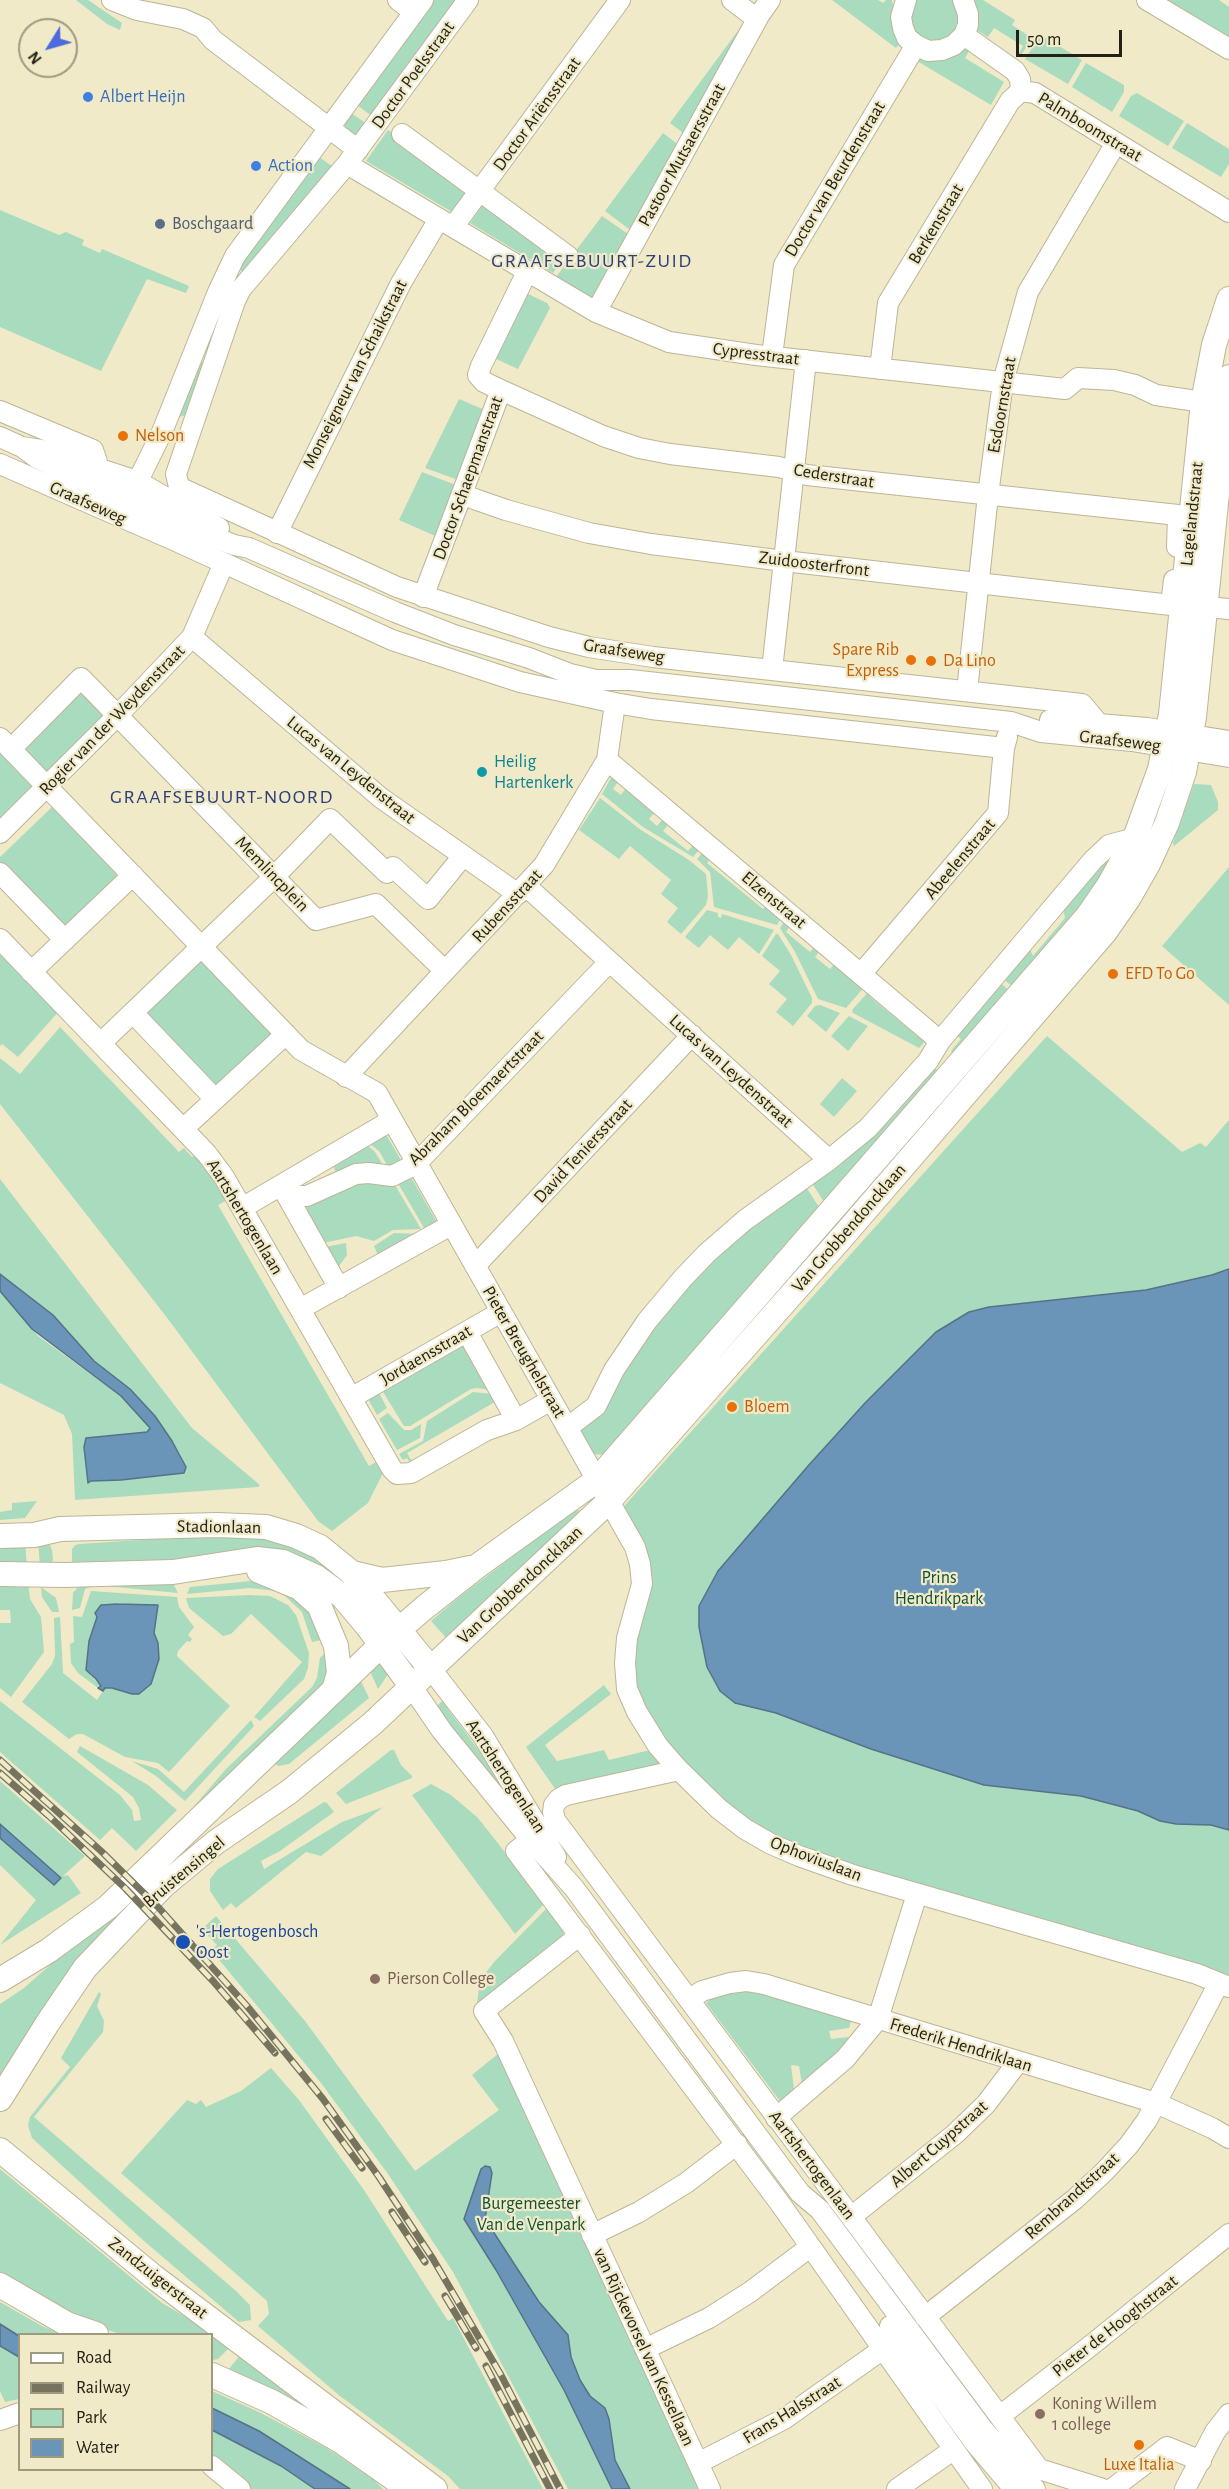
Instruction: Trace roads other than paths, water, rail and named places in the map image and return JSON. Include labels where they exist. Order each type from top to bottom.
[{"type":"main road","name":"Lagelandstraat","points":[[1178,741],[1203,402],[1216,334],[1229,299]]},
{"type":"main road","name":"Lagelandstraat","points":[[1178,741],[1217,608],[1229,377]]},
{"type":"main road","name":"Van Grobbendoncklaan","points":[[399,1629],[476,1567],[603,1490],[1087,917],[1109,885],[1135,838],[1178,741]]},
{"type":"main road","name":"Van Grobbendoncklaan","points":[[431,1669],[840,1239],[1105,932],[1128,899],[1167,823],[1178,741]]},
{"type":"main road","name":"Stadionlaan","points":[[0,1536],[34,1535],[60,1529],[258,1526],[288,1533],[331,1555],[352,1573],[399,1629]]},
{"type":"main road","name":"Stadionlaan","points":[[0,1574],[173,1572],[257,1559],[275,1560],[316,1577],[342,1596],[381,1645]]},
{"type":"main road","points":[[230,1563],[280,1578],[300,1588],[319,1605],[336,1646],[339,1673],[334,1690]]},
{"type":"main road","points":[[352,1573],[382,1580],[446,1573],[476,1567]]},
{"type":"main road","points":[[399,1629],[431,1669]]},
{"type":"main road","name":"Bruistensingel","points":[[0,1980],[48,1951],[108,1907],[399,1629]]},
{"type":"main road","points":[[381,1645],[412,1687]]},
{"type":"main road","name":"Bruistensingel","points":[[0,2099],[85,1968],[132,1916],[163,1886],[207,1850],[289,1792],[431,1669]]},
{"type":"main road","name":"Zandzuigerstraat","points":[[0,2150],[154,2277],[435,2489]]},
{"type":"main road","points":[[0,2285],[67,2324],[93,2333]]},
{"type":"main road","points":[[213,2375],[272,2402],[339,2440],[409,2489]]},
{"type":"street","points":[[97,0],[136,24],[156,14]]},
{"type":"street","points":[[398,0],[419,6]]},
{"type":"street","name":"Doctor Poelsstraat","points":[[175,479],[189,432],[241,289],[353,157],[468,0]]},
{"type":"street","name":"Doctor Ariënsstraat","points":[[446,223],[481,191],[620,0]]},
{"type":"street","points":[[732,0],[757,19]]},
{"type":"street","name":"Pastoor Mutsaersstraat","points":[[596,312],[757,19],[770,0]]},
{"type":"street","points":[[906,0],[901,17],[903,28],[908,38],[928,51],[942,51],[954,45],[963,35],[968,25],[968,14],[963,0]]},
{"type":"street","points":[[1147,0],[1229,49]]},
{"type":"street","points":[[118,2],[156,14]]},
{"type":"street","name":"Doctor Poelsstraat","points":[[135,504],[144,485],[157,470],[164,427],[218,292],[235,256],[419,6]]},
{"type":"street","name":"Cypresstraat","points":[[156,14],[213,40],[329,128],[353,157],[446,223],[596,312],[669,342],[880,369],[1065,389],[1078,378],[1114,380],[1156,395],[1203,402]]},
{"type":"street","name":"Palmboomstraat","points":[[963,35],[1015,71],[1020,79],[1021,91],[1035,93],[1229,212]]},
{"type":"street","name":"Doctor van Beurdenstraat","points":[[772,356],[784,265],[916,45]]},
{"type":"street","name":"Berkenstraat","points":[[880,369],[888,303],[1010,100],[1021,91]]},
{"type":"street","points":[[402,134],[568,256]]},
{"type":"street","name":"Esdoornstraat","points":[[967,692],[988,495],[1003,382],[1028,292],[1116,143]]},
{"type":"street","name":"Monseigneur van Schaikstraat","points":[[277,532],[401,283],[446,223]]},
{"type":"street","name":"Doctor Schaepmanstraat","points":[[423,597],[501,390],[484,382],[478,375],[527,272]]},
{"type":"street","points":[[772,670],[806,360]]},
{"type":"street","name":"Cederstraat","points":[[501,390],[603,436],[639,448],[677,455],[779,467],[807,475],[1178,515]]},
{"type":"street","name":"Graafseweg","points":[[0,411],[93,450],[97,462],[90,474]]},
{"type":"street","points":[[164,427],[189,432]]},
{"type":"street","name":"Graafseweg","points":[[0,437],[22,447],[37,458],[90,474],[144,485],[237,538],[249,548]]},
{"type":"street","name":"Graafseweg","points":[[0,464],[176,541],[392,640],[520,682],[615,703],[1004,748]]},
{"type":"street","name":"Graafseweg","points":[[90,474],[135,504],[170,519],[234,545],[249,548],[395,612],[454,635],[529,658],[585,666],[614,673],[630,680],[1011,722],[1039,720],[1098,723],[1178,741],[1229,757]]},
{"type":"street","name":"Graafseweg","points":[[175,479],[184,491],[423,597],[549,637],[589,647],[653,657],[1082,704],[1098,723]]},
{"type":"street","name":"Zuidoosterfront","points":[[463,495],[506,510],[589,533],[651,544],[1171,605]]},
{"type":"street","name":"Lagelandstraat","points":[[1171,605],[1179,529],[1178,515]]},
{"type":"street","points":[[170,519],[176,541]]},
{"type":"street","name":"Rogier van der Weydenstraat","points":[[0,833],[192,637],[224,563]]},
{"type":"street","points":[[447,659],[454,635]]},
{"type":"street","name":"Lucas van Leydenstraat","points":[[192,637],[381,798],[463,856],[522,890],[609,962],[829,1160]]},
{"type":"street","name":"Memlincplein","points":[[6,743],[81,678],[316,920],[376,904],[445,971]]},
{"type":"street","name":"Rubensstraat","points":[[346,1077],[544,865],[607,760],[615,703]]},
{"type":"street","name":"Graafseweg","points":[[1011,722],[1041,732],[1178,741],[1229,741]]},
{"type":"street","name":"Abeelenstraat","points":[[861,974],[998,813],[1004,748],[1011,722]]},
{"type":"street","name":"Pieter Breughelstraat","points":[[6,743],[301,1050],[377,1093],[622,1526]]},
{"type":"street","name":"Elzenstraat","points":[[607,760],[940,1041]]},
{"type":"street","points":[[101,1043],[274,877],[330,819],[387,873],[393,867],[428,899],[463,856]]},
{"type":"street","points":[[567,1428],[596,1406],[614,1370],[647,1321],[707,1252],[768,1202],[829,1160],[868,1128],[928,1061],[940,1041],[1093,860],[1109,846],[1135,838]]},
{"type":"street","points":[[0,873],[65,940]]},
{"type":"street","points":[[32,972],[133,875]]},
{"type":"street","name":"Aartshertogenlaan","points":[[0,939],[207,1154],[224,1177],[392,1469],[397,1474],[411,1473],[487,1430],[516,1420]]},
{"type":"street","name":"Abraham Bloemaertstraat","points":[[284,1190],[307,1196],[356,1174],[392,1176],[416,1164],[609,962]]},
{"type":"street","points":[[133,1013],[215,1099]]},
{"type":"street","points":[[183,1129],[286,1034]]},
{"type":"street","name":"David Teniersstraat","points":[[475,1266],[692,1035]]},
{"type":"street","points":[[242,1208],[284,1190],[392,1120]]},
{"type":"street","points":[[284,1190],[339,1288]]},
{"type":"street","points":[[300,1310],[451,1225]]},
{"type":"street","name":"Jordaensstraat","points":[[351,1398],[501,1312]]},
{"type":"street","points":[[467,1332],[516,1420],[551,1401]]},
{"type":"street","name":"Ophoviuslaan","points":[[622,1526],[635,1547],[642,1584],[627,1638],[625,1663],[627,1689],[637,1712],[658,1746],[719,1809],[771,1844],[819,1864],[1176,1968],[1224,1985]]},
{"type":"street","name":"Aartshertogenlaan","points":[[431,1669],[483,1736],[574,1888]]},
{"type":"street","name":"Aartshertogenlaan","points":[[412,1687],[442,1731],[531,1840],[574,1888],[800,2193],[820,2210],[982,2428],[1035,2489]]},
{"type":"street","name":"Aartshertogenlaan","points":[[679,1770],[566,1795],[554,1805],[555,1820],[1039,2469],[1103,2489]]},
{"type":"street","name":"Aartshertogenlaan","points":[[531,1840],[516,1851],[737,2144],[982,2489]]},
{"type":"street","points":[[776,2118],[845,2059],[878,2019],[917,1894]]},
{"type":"street","name":"van Rijckevorsel van Kessellaan","points":[[580,1935],[484,2011],[503,2041],[710,2489]]},
{"type":"street","name":"Frederik Hendriklaan","points":[[689,2000],[702,1991],[746,1981],[764,1984],[1156,2103],[1229,2138]]},
{"type":"street","name":"Rembrandtstraat","points":[[925,2317],[1089,2186],[1129,2145],[1224,1985]]},
{"type":"street","name":"Albert Cuypstraat","points":[[851,2217],[955,2134],[986,2104],[1018,2062]]},
{"type":"street","points":[[592,2235],[658,2201],[737,2144]]},
{"type":"street","name":"Aartshertogenlaan","points":[[800,2193],[810,2217],[974,2442],[1014,2489]]},
{"type":"street","name":"Pieter de Hooghstraat","points":[[1000,2416],[1125,2319],[1229,2234]]},
{"type":"street","points":[[645,2349],[709,2318],[750,2292],[810,2247]]},
{"type":"street","name":"Frans Halsstraat","points":[[698,2463],[784,2419],[883,2349]]},
{"type":"street","points":[[899,2372],[926,2375]]},
{"type":"street","points":[[0,2420],[18,2414]]},
{"type":"street","points":[[1185,2489],[1215,2432],[1229,2414]]},
{"type":"street","points":[[1112,2489],[1167,2447],[1201,2461]]},
{"type":"street","points":[[897,2489],[953,2450]]},
{"type":"street","points":[[1193,2489],[1201,2461]]},
{"type":"street","points":[[213,2467],[240,2489]]},
{"type":"water","points":[[1229,1269],[1229,1830],[1211,1825],[1160,1821],[1138,1811],[1081,1796],[984,1785],[871,1749],[776,1713],[735,1703],[720,1691],[707,1667],[699,1627],[699,1606],[718,1571],[865,1403],[936,1332],[969,1312],[989,1307],[1146,1290]]},
{"type":"water","points":[[0,1274],[53,1315],[94,1361],[130,1389],[155,1416],[186,1467],[184,1473],[88,1483],[84,1447],[86,1438],[147,1432],[150,1428],[121,1396],[32,1329],[0,1291]]},
{"type":"water","points":[[101,1605],[158,1605],[154,1633],[158,1643],[159,1659],[151,1684],[139,1694],[112,1688],[105,1688],[103,1691],[98,1688],[101,1686],[96,1679],[86,1670],[89,1641],[97,1617],[95,1613]]},
{"type":"water","points":[[0,1824],[61,1878],[54,1885],[0,1838]]},
{"type":"water","points":[[485,2166],[490,2167],[492,2173],[485,2219],[539,2302],[568,2335],[571,2357],[580,2380],[590,2396],[605,2408],[609,2419],[615,2460],[630,2489],[612,2489],[564,2390],[496,2270],[464,2219],[481,2169]]},
{"type":"water","points":[[0,2324],[18,2335],[18,2356],[0,2346]]},
{"type":"water","points":[[213,2408],[259,2431],[350,2489],[315,2489],[281,2466],[213,2431]]},
{"type":"railway","points":[[0,1760],[101,1851],[159,1908],[247,2006],[323,2099],[379,2177],[433,2259],[501,2375],[560,2489]]},
{"type":"railway","points":[[0,1773],[126,1889],[213,1981],[275,2053]]},
{"type":"railway","points":[[326,2119],[362,2168]]},
{"type":"railway","points":[[392,2212],[425,2262]]},
{"type":"railway","points":[[445,2296],[476,2348]]},
{"type":"railway","points":[[486,2366],[550,2489]]},
{"type":"place","name":"Albert Heijn","points":[[88,97]]},
{"type":"place","name":"Action","points":[[256,166]]},
{"type":"place","name":"Boschgaard","points":[[160,224]]},
{"type":"place","name":"Nelson","points":[[123,436]]},
{"type":"place","name":"Spare Rib Express","points":[[911,660]]},
{"type":"place","name":"Da Lino","points":[[931,661]]},
{"type":"place","name":"Heilig Hartenkerk","points":[[482,772]]},
{"type":"place","name":"EFD To Go","points":[[1113,974]]},
{"type":"place","name":"Bloem","points":[[732,1407]]},
{"type":"place","name":"'s-Hertogenbosch Oost","points":[[183,1942]]},
{"type":"place","name":"Pierson College","points":[[375,1979]]},
{"type":"place","name":"Koning Willem 1 college","points":[[1040,2414]]},
{"type":"place","name":"Luxe Italia","points":[[1139,2445]]},
{"type":"district","name":"GRAAFSEBUURT-ZUID","points":[[592,261]]},
{"type":"district","name":"GRAAFSEBUURT-NOORD","points":[[222,797]]},
{"type":"park label","name":"Prins Hendrikpark","points":[[939,1588]]},
{"type":"park label","name":"Burgemeester Van de Venpark","points":[[531,2214]]}]
